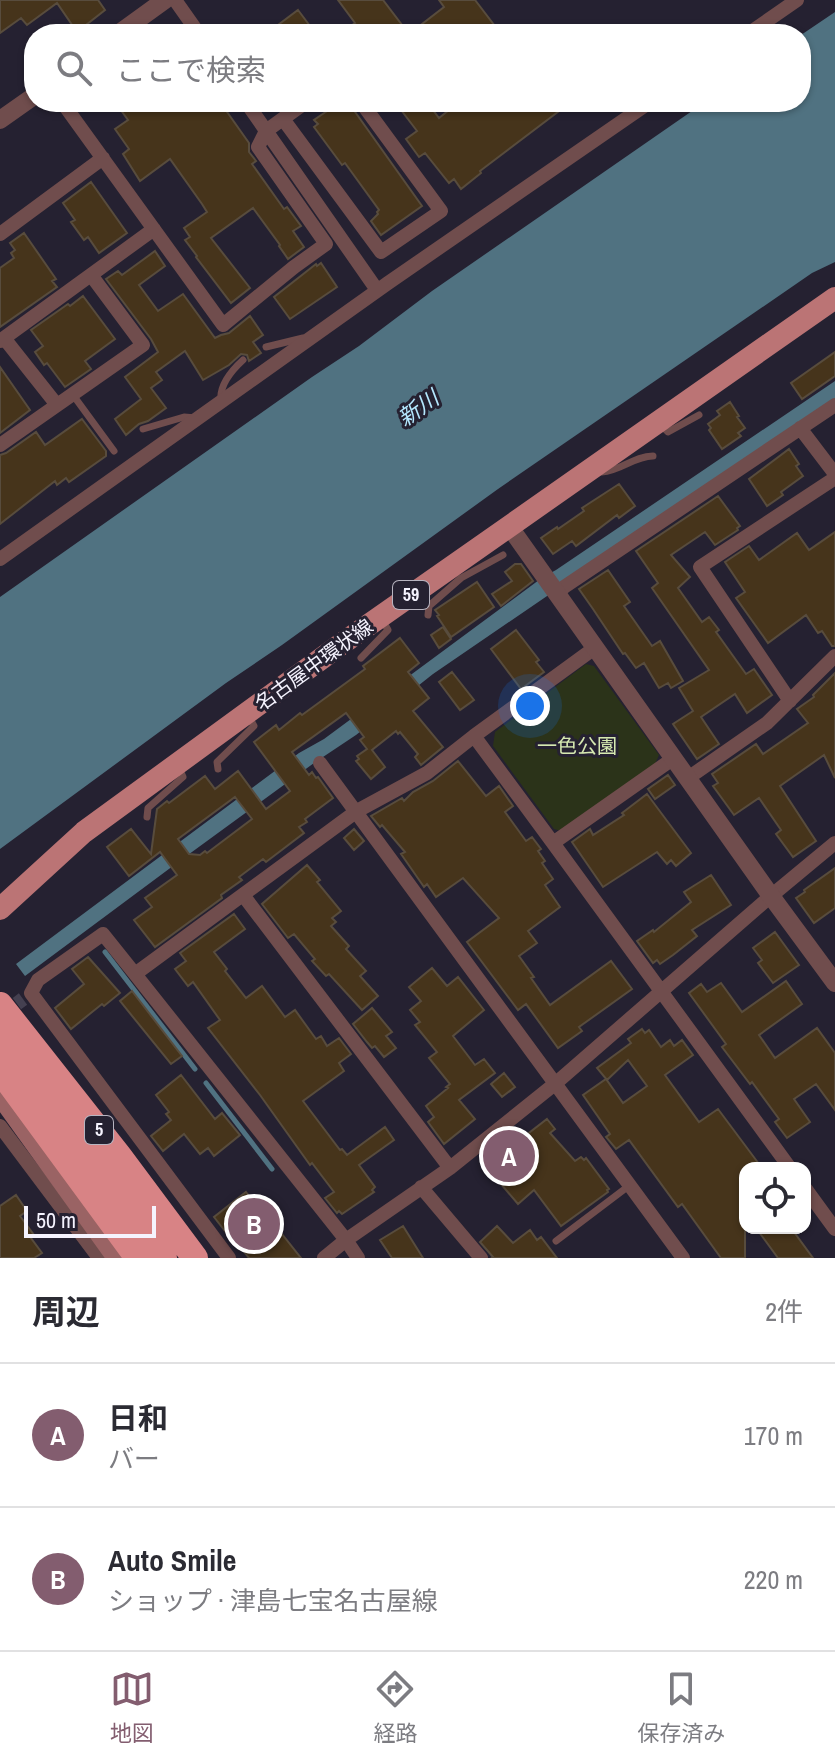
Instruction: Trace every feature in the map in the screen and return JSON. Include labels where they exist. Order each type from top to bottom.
[{"type":"highway","name":"5","points":[[18,999],[110,1144],[195,1258]]},
{"type":"highway","points":[[0,1038],[164,1258]]},
{"type":"highway","name":"5","points":[[0,1070],[138,1258]]},
{"type":"main road","name":"名古屋中環状線","points":[[0,909],[84,832],[381,617],[456,572],[509,526],[835,298]]},
{"type":"main road","points":[[0,990],[208,1258]]},
{"type":"main road","points":[[0,1095],[117,1258]]},
{"type":"street","points":[[132,24],[165,0]]},
{"type":"street","points":[[175,0],[192,24]]},
{"type":"street","points":[[762,24],[797,0]]},
{"type":"street","points":[[0,120],[24,103]]},
{"type":"street","points":[[69,112],[223,325],[326,244],[258,147],[266,131],[292,112]]},
{"type":"street","points":[[253,112],[377,290]]},
{"type":"street","points":[[283,119],[381,252],[441,211],[368,112]]},
{"type":"street","points":[[0,559],[377,290],[635,112]]},
{"type":"street","points":[[0,234],[103,158]]},
{"type":"street","points":[[57,405],[2,339],[154,229]]},
{"type":"street","points":[[0,445],[143,345],[91,275]]},
{"type":"street","points":[[557,594],[835,405]]},
{"type":"street","points":[[790,701],[700,567],[835,476],[800,428]]},
{"type":"street","points":[[509,526],[835,983]]},
{"type":"street","points":[[135,974],[357,811],[427,773],[596,647]]},
{"type":"street","points":[[688,778],[767,723],[835,656]]},
{"type":"street","points":[[474,736],[786,1162]]},
{"type":"street","points":[[553,843],[674,758]]},
{"type":"street","points":[[320,763],[683,1258]]},
{"type":"street","points":[[324,1258],[450,1168],[556,1083],[835,843]]},
{"type":"street","points":[[243,895],[450,1168]]},
{"type":"street","points":[[229,1258],[18,999],[38,980],[103,934],[358,1258]]},
{"type":"street","points":[[0,1126],[99,1258]]},
{"type":"street","points":[[421,1187],[481,1258]]},
{"type":"street","points":[[811,1196],[835,1229]]},
{"type":"lane","points":[[266,347],[313,336]]},
{"type":"lane","points":[[221,401],[220,391],[234,367],[243,360]]},
{"type":"lane","points":[[72,394],[114,451]]},
{"type":"lane","points":[[658,422],[668,432],[699,415]]},
{"type":"lane","points":[[143,429],[184,417],[199,418]]},
{"type":"lane","points":[[595,465],[602,472],[614,472],[641,456],[653,456]]},
{"type":"lane","points":[[428,615],[429,606],[456,572],[503,555]]},
{"type":"lane","points":[[361,658],[388,630],[381,617]]},
{"type":"lane","points":[[218,769],[217,762],[254,726],[247,713]]},
{"type":"lane","points":[[147,817],[148,808],[183,777],[177,764]]},
{"type":"lane","points":[[556,1241],[630,1185]]},
{"type":"green space","name":"一色公園","points":[[586,664],[594,666],[659,755],[655,764],[561,831],[554,829],[493,746],[495,732]]},
{"type":"water","name":"新川","points":[[835,12],[835,262],[812,273],[498,489],[0,849],[0,597],[691,112],[811,112],[811,28]]},
{"type":"water","points":[[835,381],[835,399],[433,674],[356,735],[25,976],[16,964],[299,753],[324,739],[543,577]]},
{"type":"building","points":[[0,0],[98,0],[105,10],[87,24],[71,24],[57,3],[28,24],[21,18],[0,33]]},
{"type":"building","points":[[338,0],[383,0],[401,24],[354,24]]},
{"type":"building","points":[[439,0],[475,0],[493,24],[422,24],[444,7]]},
{"type":"building","points":[[298,10],[308,24],[279,24]]},
{"type":"building","points":[[122,112],[227,112],[249,143],[249,152],[256,161],[252,164],[284,209],[287,207],[301,226],[293,231],[304,247],[288,259],[253,208],[211,238],[250,288],[231,303],[185,240],[190,237],[184,228],[207,212],[170,159],[140,181],[123,154],[129,149],[115,129],[128,120]]},
{"type":"building","points":[[326,112],[355,112],[422,206],[381,235],[371,221],[379,210],[314,127],[318,124],[314,120]]},
{"type":"building","points":[[403,112],[434,112],[439,118],[446,112],[558,112],[461,189],[454,179],[449,183],[425,153],[419,157],[406,139],[417,131]]},
{"type":"building","points":[[91,182],[127,233],[99,253],[88,237],[84,240],[71,222],[75,220],[63,203]]},
{"type":"building","points":[[24,233],[56,279],[52,281],[57,287],[0,327],[0,268],[14,258],[11,253],[15,250],[10,243]]},
{"type":"building","points":[[155,251],[165,266],[139,285],[158,311],[183,294],[215,338],[229,333],[250,316],[263,335],[253,342],[261,353],[249,361],[247,355],[241,354],[203,380],[185,351],[156,372],[162,380],[151,388],[166,408],[126,435],[115,419],[141,399],[125,377],[158,352],[106,279],[118,271],[122,275]]},
{"type":"building","points":[[321,263],[337,287],[290,319],[274,297]]},
{"type":"building","points":[[83,296],[115,339],[85,361],[91,369],[65,387],[35,352],[43,346],[31,330]]},
{"type":"building","points":[[835,352],[835,376],[802,399],[791,383]]},
{"type":"building","points":[[0,367],[30,410],[0,433]]},
{"type":"building","points":[[730,402],[745,428],[738,433],[741,436],[722,449],[708,424],[720,415],[717,411]]},
{"type":"building","points":[[82,419],[106,451],[106,456],[69,482],[66,478],[57,485],[55,481],[0,524],[0,455],[36,432],[45,445]]},
{"type":"building","points":[[789,449],[803,476],[767,506],[749,479]]},
{"type":"building","points":[[619,484],[635,506],[619,518],[617,515],[576,546],[572,541],[553,554],[541,538]]},
{"type":"building","points":[[718,496],[740,526],[715,545],[705,532],[671,555],[690,577],[678,588],[702,622],[709,617],[746,674],[754,669],[772,695],[747,713],[735,694],[701,717],[719,744],[697,759],[673,724],[693,711],[679,688],[709,670],[652,588],[658,583],[636,551]]},
{"type":"building","points":[[835,532],[835,646],[822,631],[818,633],[806,615],[768,643],[736,598],[745,592],[725,562],[749,546],[759,560],[797,533],[809,550]]},
{"type":"building","points":[[515,564],[521,564],[533,581],[501,606],[492,594],[512,581],[505,572]]},
{"type":"building","points":[[608,570],[630,602],[624,606],[652,646],[660,641],[683,681],[671,688],[668,683],[659,688],[644,663],[636,668],[579,589]]},
{"type":"building","points":[[477,582],[494,607],[451,637],[435,610]]},
{"type":"building","points":[[443,627],[451,639],[439,648],[431,635]]},
{"type":"building","points":[[516,630],[539,660],[536,662],[544,672],[521,689],[491,649]]},
{"type":"building","points":[[400,638],[419,663],[408,672],[429,698],[413,711],[443,747],[421,765],[415,757],[418,754],[396,731],[372,750],[385,767],[371,779],[356,761],[359,759],[357,756],[367,749],[360,740],[364,737],[346,713],[292,752],[309,775],[312,772],[318,777],[333,798],[305,819],[307,822],[299,827],[304,833],[266,862],[263,859],[239,877],[242,880],[221,895],[222,898],[155,947],[134,920],[152,907],[145,898],[177,875],[160,852],[129,876],[107,847],[131,829],[151,854],[157,809],[205,776],[215,789],[238,771],[266,809],[290,791],[254,742],[276,725],[279,730],[300,713],[302,715],[365,669],[363,666]],"holes":[[[235,797],[252,819],[200,855],[189,854],[178,839]]]},
{"type":"building","points":[[452,672],[474,700],[460,710],[439,682]]},
{"type":"building","points":[[835,673],[835,778],[824,755],[780,786],[816,841],[793,857],[776,834],[781,830],[759,798],[734,815],[713,786],[718,783],[712,774],[756,744],[763,754],[808,723],[797,709],[814,697]]},
{"type":"building","points":[[458,761],[486,796],[499,786],[513,806],[505,812],[526,841],[532,837],[541,849],[538,851],[545,861],[542,863],[553,879],[545,885],[560,907],[528,931],[537,943],[519,956],[550,1005],[611,961],[632,989],[579,1027],[582,1031],[558,1048],[526,1004],[518,1010],[467,942],[499,918],[463,878],[436,897],[427,884],[424,887],[401,854],[405,852],[371,816],[402,798],[404,801]]},
{"type":"building","points":[[668,775],[675,785],[655,799],[648,789]]},
{"type":"building","points":[[647,794],[691,853],[676,866],[671,860],[667,864],[657,852],[603,887],[572,842],[590,829],[593,835],[624,815],[622,813]]},
{"type":"building","points":[[354,829],[364,841],[354,850],[344,838]]},
{"type":"building","points":[[307,865],[341,911],[332,918],[336,922],[331,926],[366,971],[360,976],[378,996],[362,1010],[329,974],[326,976],[312,961],[315,959],[294,934],[288,938],[262,904]]},
{"type":"building","points":[[835,868],[835,908],[814,923],[796,898]]},
{"type":"building","points":[[711,875],[731,905],[692,930],[697,936],[673,955],[660,964],[657,960],[653,963],[637,941],[654,932],[691,902],[684,892]]},
{"type":"building","points":[[234,914],[245,929],[214,952],[246,998],[262,986],[285,1017],[295,1010],[316,1039],[321,1036],[327,1046],[339,1038],[351,1054],[339,1063],[344,1071],[303,1101],[347,1155],[385,1127],[394,1140],[359,1165],[375,1187],[374,1192],[342,1214],[337,1213],[325,1198],[334,1192],[312,1163],[310,1165],[208,1028],[220,1020],[193,982],[188,986],[175,969],[186,961],[180,953]]},
{"type":"building","points":[[775,932],[799,965],[773,983],[758,963],[762,960],[753,948]]},
{"type":"building","points":[[88,957],[120,993],[71,1029],[55,1008],[84,984],[72,969]]},
{"type":"building","points":[[432,968],[447,986],[458,977],[484,1010],[453,1036],[475,1065],[484,1059],[495,1073],[459,1100],[475,1119],[444,1144],[428,1122],[434,1117],[426,1106],[450,1084],[429,1058],[437,1052],[415,1025],[420,1022],[410,1010],[421,1001],[409,987]]},
{"type":"building","points":[[786,981],[802,1004],[759,1035],[775,1058],[817,1028],[835,1053],[835,1110],[816,1084],[794,1099],[810,1122],[787,1138],[775,1122],[779,1119],[722,1047],[726,1044],[689,993],[701,984],[707,992],[721,983],[742,1012]]},
{"type":"building","points":[[132,991],[182,1056],[171,1064],[120,1001]]},
{"type":"building","points":[[372,1008],[392,1032],[386,1036],[396,1048],[384,1057],[375,1046],[372,1048],[353,1024]]},
{"type":"building","points":[[642,1029],[645,1033],[649,1030],[661,1047],[670,1040],[674,1046],[682,1040],[693,1055],[665,1075],[699,1122],[718,1109],[758,1162],[739,1162],[739,1234],[745,1234],[745,1258],[721,1258],[682,1204],[678,1207],[629,1140],[616,1149],[606,1137],[610,1134],[583,1095],[606,1079],[623,1103],[647,1086],[628,1060],[607,1080],[597,1068],[631,1043],[628,1039]]},
{"type":"building","points":[[504,1073],[515,1087],[502,1097],[491,1084]]},
{"type":"building","points":[[181,1075],[215,1119],[222,1113],[240,1135],[214,1156],[208,1148],[200,1154],[184,1134],[163,1151],[151,1136],[171,1120],[166,1114],[169,1112],[156,1095]]},
{"type":"building","points":[[547,1119],[555,1129],[550,1133],[575,1161],[586,1158],[609,1189],[561,1226],[534,1190],[518,1204],[484,1164],[518,1135],[521,1139]]},
{"type":"building","points":[[246,1192],[301,1258],[249,1258],[239,1249],[214,1217]]},
{"type":"building","points":[[16,1195],[27,1211],[20,1216],[42,1253],[34,1258],[0,1258],[0,1206]]},
{"type":"building","points":[[403,1226],[423,1258],[392,1258],[380,1240]]},
{"type":"building","points":[[497,1226],[513,1243],[530,1230],[537,1240],[541,1237],[557,1258],[491,1258],[480,1242]]},
{"type":"building","points":[[760,1234],[795,1234],[813,1258],[778,1258]]},
{"type":"waterway","points":[[105,952],[195,1069]]},
{"type":"waterway","points":[[206,1083],[272,1169]]},
{"type":"tunnel","points":[[0,1016],[23,999]]},
{"type":"place","name":"日和","points":[[509,1156]]},
{"type":"place","name":"Auto Smile","points":[[254,1224]]}]
